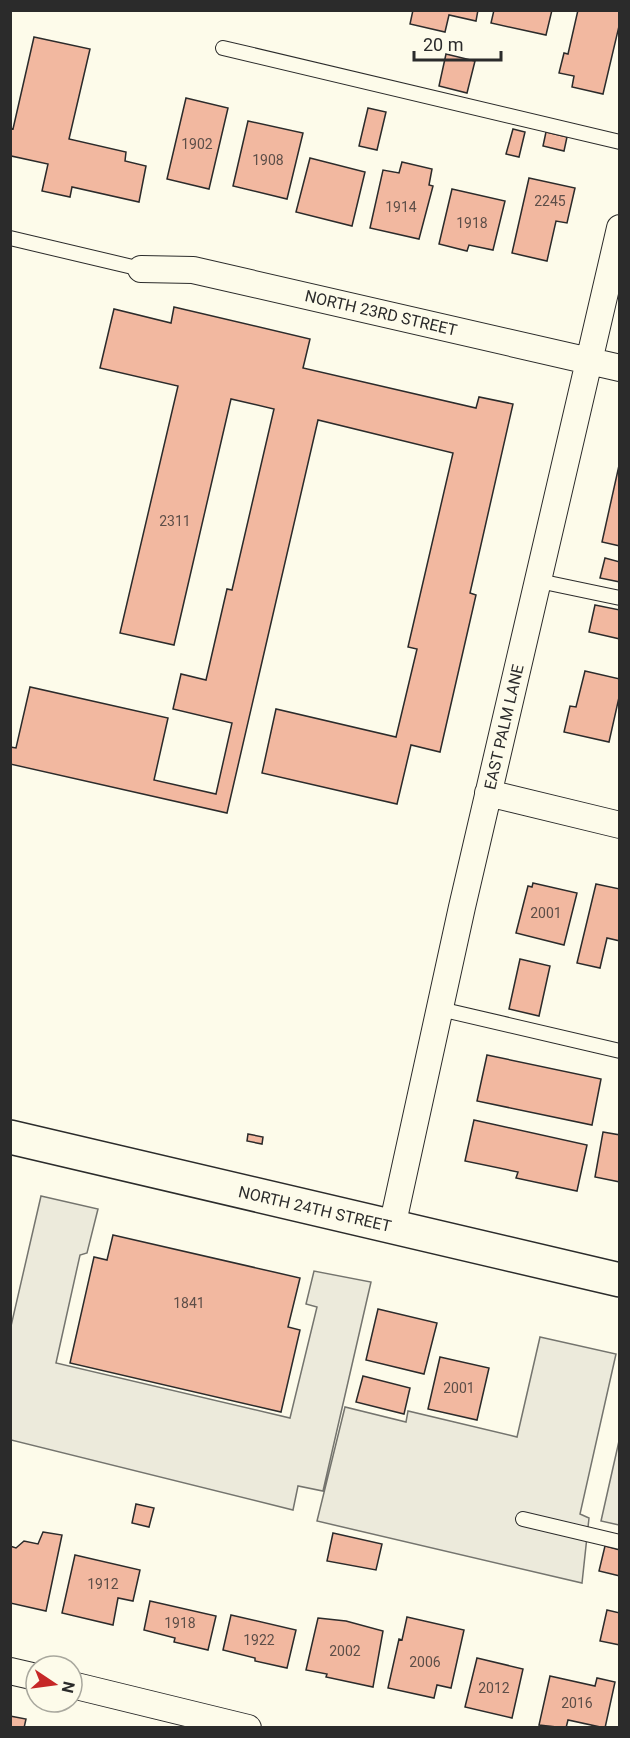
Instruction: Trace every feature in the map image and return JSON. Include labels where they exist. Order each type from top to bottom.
[{"type":"main road","name":"NORTH 24TH STREET","points":[[10,1137],[620,1280]]},
{"type":"street","name":"EAST PALM LANE","points":[[392,1227],[488,793],[620,228]]},
{"type":"street","name":"NORTH 23RD STREET","points":[[141,269],[193,270],[620,368]]},
{"type":"street","points":[[488,793],[620,825]]},
{"type":"street","points":[[84,1688],[248,1728]]},
{"type":"lane","points":[[223,48],[620,142]]},
{"type":"lane","points":[[10,238],[141,269]]},
{"type":"lane","points":[[539,581],[620,598]]},
{"type":"lane","points":[[440,1009],[620,1051]]},
{"type":"lane","points":[[523,1519],[620,1542]]},
{"type":"shaded area","points":[[41,1196],[98,1209],[87,1253],[80,1255],[56,1363],[290,1418],[317,1307],[306,1304],[314,1271],[371,1282],[323,1491],[298,1486],[293,1510],[11,1440],[11,1326]]},
{"type":"shaded area","points":[[540,1337],[616,1354],[580,1514],[589,1518],[582,1583],[317,1521],[345,1407],[406,1422],[408,1411],[517,1437]]},
{"type":"shaded area","points":[[619,1441],[620,1525],[601,1521]]},
{"type":"building","points":[[413,10],[478,10],[476,21],[449,15],[445,32],[410,24]]},
{"type":"building","points":[[494,10],[552,10],[546,35],[491,23]]},
{"type":"building","points":[[578,10],[620,10],[620,22],[603,94],[572,87],[574,76],[559,73],[564,53],[568,54]]},
{"type":"building","points":[[34,37],[90,49],[69,139],[126,152],[125,161],[146,166],[139,202],[72,187],[70,197],[42,191],[48,164],[11,156],[10,159],[10,128],[13,129]]},
{"type":"building","points":[[446,54],[475,61],[467,93],[439,86]]},
{"type":"building","points":[[186,98],[228,108],[209,189],[167,179]]},
{"type":"building","points":[[368,108],[386,112],[377,150],[359,146]]},
{"type":"building","points":[[248,121],[303,133],[287,199],[233,186]]},
{"type":"building","points":[[513,129],[525,132],[519,157],[506,154]]},
{"type":"building","points":[[546,132],[567,137],[564,151],[543,146]]},
{"type":"building","points":[[310,158],[365,172],[352,226],[296,212]]},
{"type":"building","points":[[402,162],[432,169],[429,185],[433,186],[419,239],[370,228],[383,170],[399,173]]},
{"type":"building","points":[[529,178],[575,188],[567,223],[556,221],[547,261],[512,253]]},
{"type":"building","points":[[452,189],[505,201],[493,250],[469,245],[467,251],[439,244]]},
{"type":"building","points":[[174,307],[310,339],[303,368],[476,408],[479,397],[513,404],[470,593],[476,595],[440,752],[411,745],[397,804],[262,773],[276,709],[396,737],[417,649],[408,647],[453,453],[318,420],[227,813],[10,764],[10,747],[16,748],[30,687],[168,718],[154,780],[216,794],[232,723],[173,709],[181,674],[206,680],[227,589],[232,590],[274,409],[231,399],[174,645],[120,633],[178,386],[100,368],[114,309],[171,323]]},
{"type":"building","points":[[620,461],[620,546],[602,542]]},
{"type":"building","points":[[605,558],[620,562],[620,582],[600,578]]},
{"type":"building","points":[[595,605],[620,610],[620,639],[589,632]]},
{"type":"building","points":[[585,671],[620,679],[620,693],[609,742],[564,732],[570,706],[576,707]]},
{"type":"building","points":[[533,883],[577,893],[564,945],[516,933],[528,886],[532,887]]},
{"type":"building","points":[[596,884],[620,889],[620,941],[607,938],[600,968],[577,963]]},
{"type":"building","points":[[520,959],[550,966],[539,1016],[509,1009]]},
{"type":"building","points":[[487,1055],[601,1079],[592,1125],[477,1101]]},
{"type":"building","points":[[474,1120],[587,1145],[577,1191],[516,1178],[518,1172],[465,1161]]},
{"type":"building","points":[[603,1132],[620,1135],[620,1182],[595,1177]]},
{"type":"building","points":[[248,1134],[263,1137],[262,1144],[247,1141]]},
{"type":"building","points":[[113,1235],[300,1278],[288,1327],[300,1330],[281,1412],[70,1363],[94,1257],[107,1260]]},
{"type":"building","points":[[378,1309],[437,1323],[424,1374],[366,1360]]},
{"type":"building","points":[[440,1357],[489,1368],[477,1420],[428,1409]]},
{"type":"building","points":[[363,1376],[410,1388],[404,1414],[356,1402]]},
{"type":"building","points":[[136,1504],[154,1508],[149,1527],[132,1523]]},
{"type":"building","points":[[43,1532],[62,1535],[46,1611],[10,1603],[10,1546],[16,1548],[24,1541],[38,1544]]},
{"type":"building","points":[[333,1533],[382,1544],[376,1570],[327,1561]]},
{"type":"building","points":[[605,1546],[620,1550],[620,1576],[599,1571]]},
{"type":"building","points":[[75,1555],[140,1570],[133,1601],[118,1598],[113,1625],[62,1613]]},
{"type":"building","points":[[150,1601],[216,1616],[208,1650],[174,1642],[175,1638],[144,1630]]},
{"type":"building","points":[[607,1610],[620,1613],[620,1645],[600,1641]]},
{"type":"building","points":[[231,1615],[296,1630],[287,1668],[255,1661],[255,1658],[223,1650]]},
{"type":"building","points":[[407,1617],[464,1630],[451,1688],[437,1685],[434,1698],[388,1688],[399,1639],[402,1640]]},
{"type":"building","points":[[318,1618],[346,1621],[383,1631],[373,1687],[326,1677],[327,1674],[306,1670]]},
{"type":"building","points":[[477,1658],[523,1669],[512,1718],[465,1707]]},
{"type":"building","points":[[550,1676],[595,1686],[597,1678],[615,1682],[605,1728],[568,1720],[566,1728],[539,1725]]},
{"type":"building","points":[[10,1716],[26,1719],[24,1728],[10,1728]]}]
